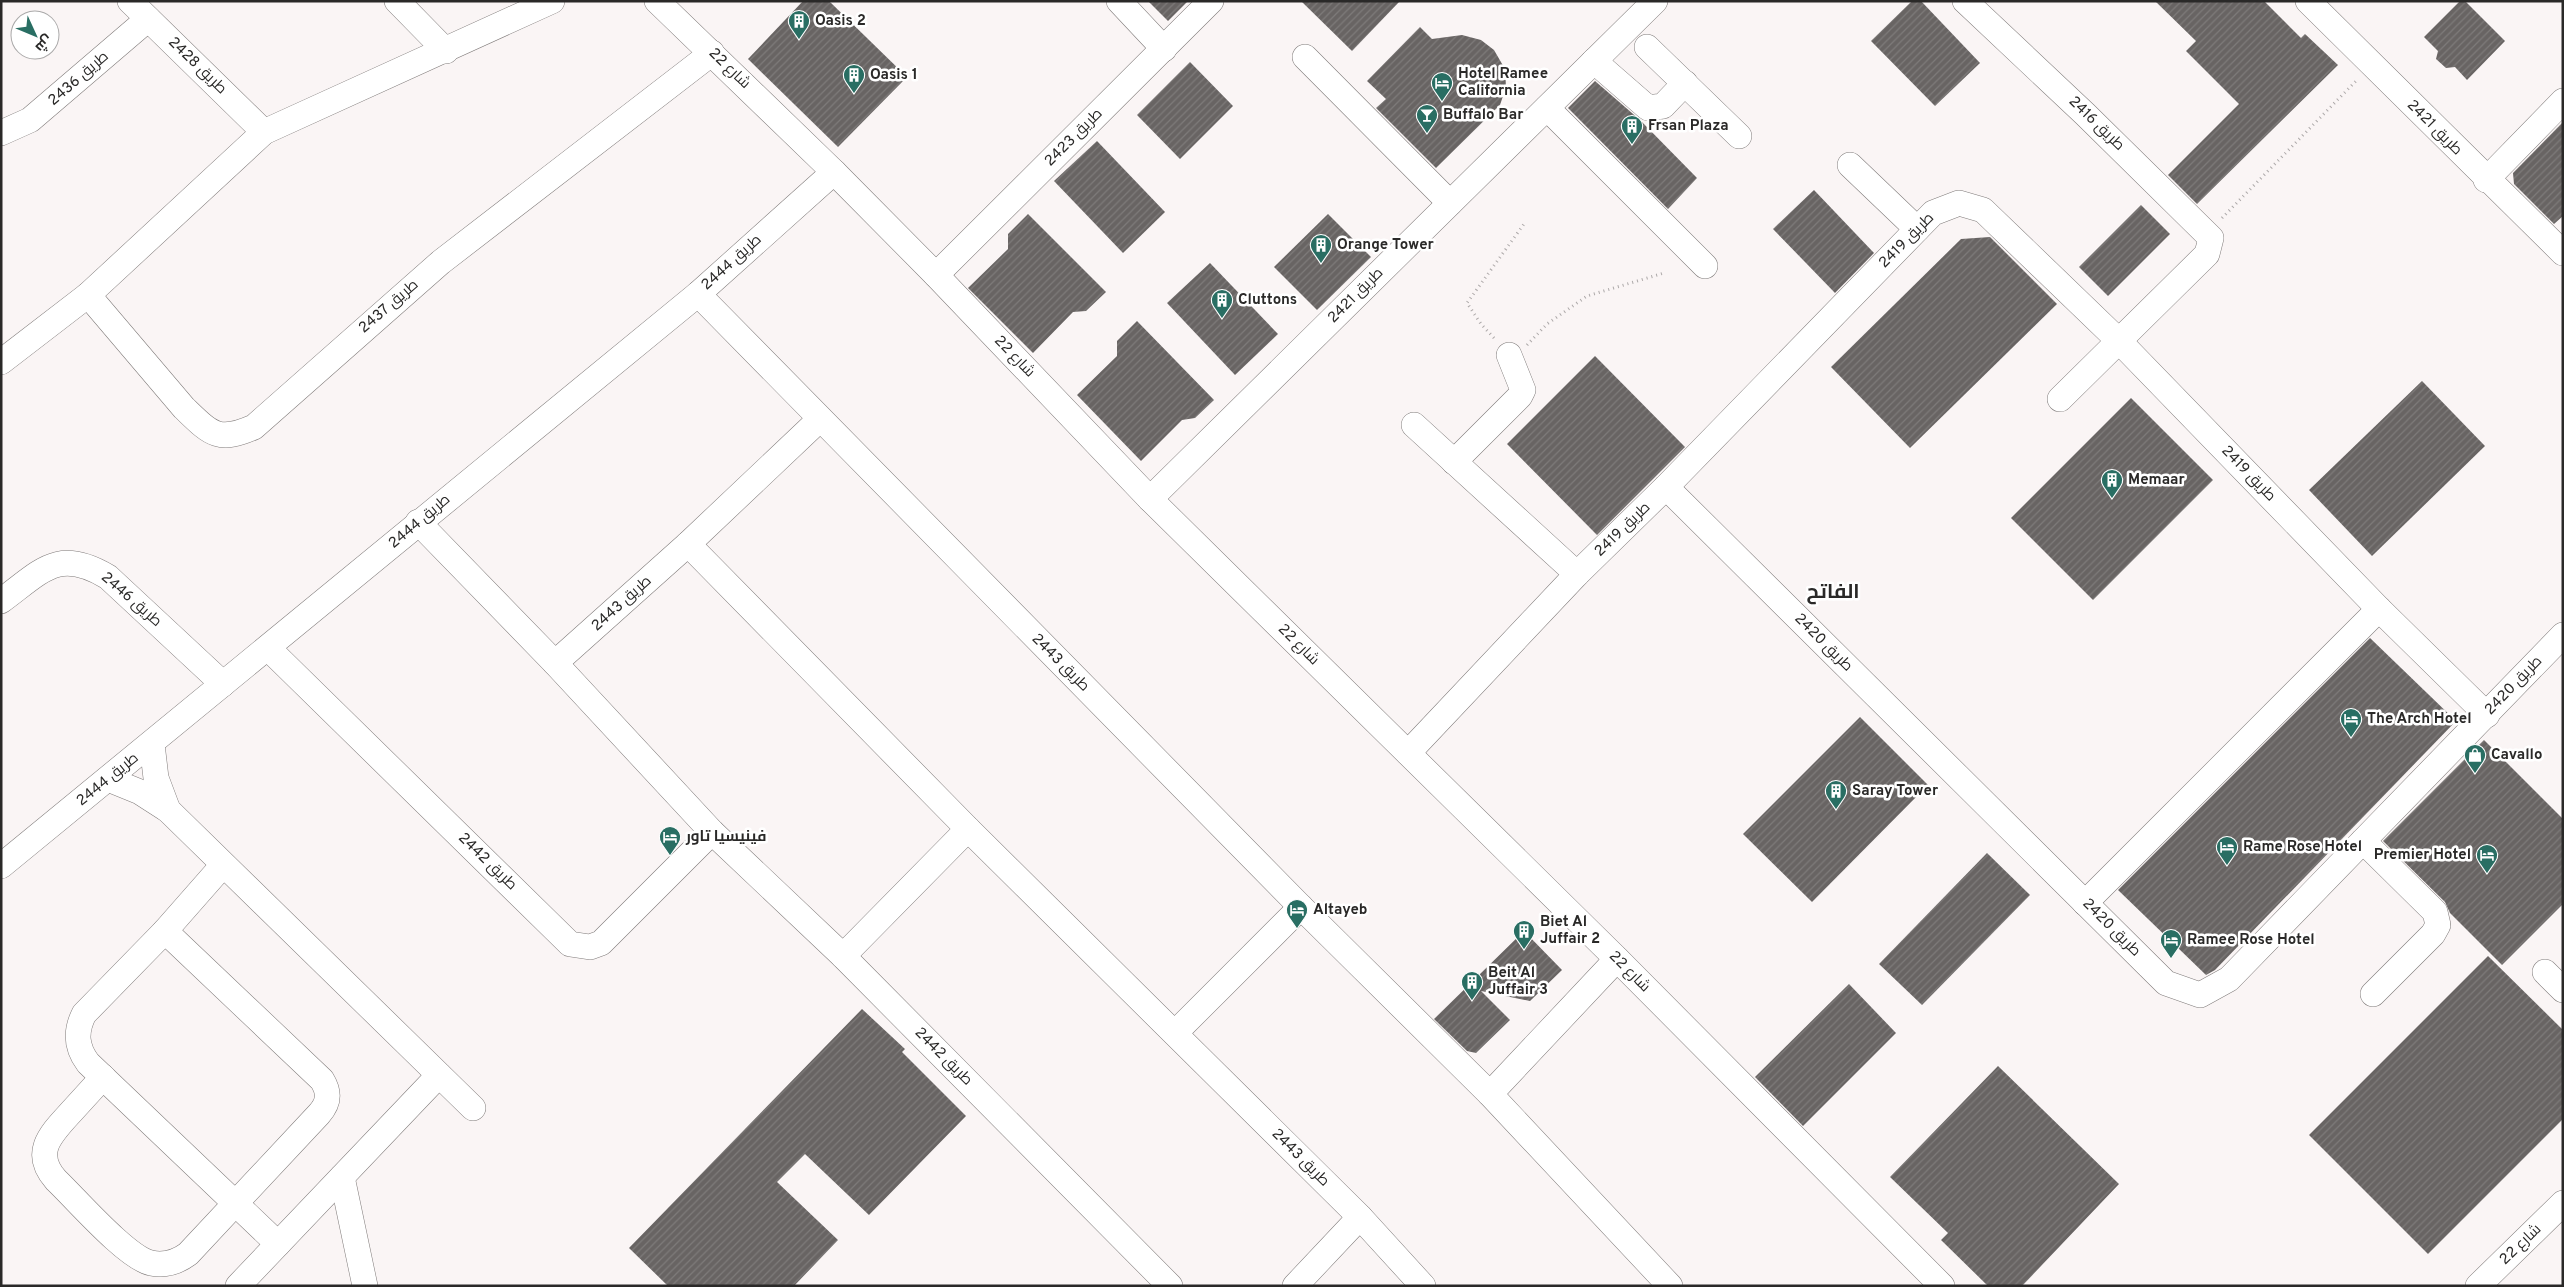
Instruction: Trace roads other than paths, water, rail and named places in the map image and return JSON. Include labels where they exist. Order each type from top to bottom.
[{"type":"street","name":"طريق 2428","points":[[130,1],[264,132]]},
{"type":"street","points":[[396,1],[446,51]]},
{"type":"street","points":[[1,362],[88,295],[264,132],[446,51],[552,1]]},
{"type":"street","name":"شارع 22","points":[[657,1],[834,172],[936,275],[1150,499],[1617,959],[1942,1286]]},
{"type":"street","points":[[1120,1],[1164,49]]},
{"type":"street","name":"طريق 2423","points":[[936,275],[1211,1]]},
{"type":"street","name":"طريق 2416","points":[[1965,1],[2208,244],[2119,341]]},
{"type":"street","name":"طريق 2421","points":[[2308,1],[2486,180],[2563,253]]},
{"type":"street","name":"طريق 2421","points":[[1150,499],[1374,266],[1450,203],[1594,61],[1647,3]]},
{"type":"street","name":"طريق 2436","points":[[3,130],[30,120],[148,19]]},
{"type":"street","points":[[1648,47],[1738,136]]},
{"type":"street","name":"طريق 2437","points":[[88,295],[184,408],[202,426],[222,437],[236,435],[254,427],[441,262],[712,53]]},
{"type":"street","points":[[1305,57],[1450,203]]},
{"type":"street","points":[[1594,61],[1648,108],[1663,106],[1685,83]]},
{"type":"street","points":[[2486,180],[2563,101]]},
{"type":"street","points":[[1547,108],[1705,266]]},
{"type":"street","points":[[1850,165],[1917,229]]},
{"type":"street","name":"طريق 2444","points":[[1,866],[223,684],[269,649],[418,522],[698,294],[834,172]]},
{"type":"street","name":"طريق 2419","points":[[1408,753],[1622,526],[1933,213],[1959,203],[1983,210],[2119,341],[2379,609],[2487,715]]},
{"type":"street","name":"طريق 2443","points":[[698,294],[1301,907],[1490,1094],[1670,1286]]},
{"type":"street","points":[[2060,399],[2119,341]]},
{"type":"street","points":[[1454,462],[1520,396],[1523,390],[1509,355]]},
{"type":"street","name":"طريق 2443","points":[[555,663],[688,544],[820,419]]},
{"type":"street","points":[[1414,425],[1577,574]]},
{"type":"street","name":"طريق 2420","points":[[1675,474],[2085,903],[2166,983],[2200,995],[2229,979],[2363,841],[2390,824],[2469,744],[2487,715],[2563,635]]},
{"type":"street","name":"طريق 2442","points":[[418,522],[555,663],[712,832],[842,956],[1170,1286]]},
{"type":"street","name":"طريق 2443","points":[[688,544],[968,829],[1360,1217],[1423,1286]]},
{"type":"street","name":"طريق 2446","points":[[1,602],[49,567],[66,562],[90,566],[108,578],[223,684]]},
{"type":"street","points":[[2085,903],[2379,609]]},
{"type":"street","name":"طريق 2442","points":[[269,649],[570,944],[590,948],[601,943],[712,832]]},
{"type":"street","points":[[152,744],[156,778],[168,810]]},
{"type":"street","points":[[108,779],[140,792],[168,810],[473,1108]]},
{"type":"street","points":[[842,956],[968,829]]},
{"type":"street","points":[[2363,841],[2435,912],[2438,920],[2433,934],[2373,994]]},
{"type":"street","points":[[223,864],[165,931],[84,1014],[80,1024],[78,1044],[82,1054],[103,1077],[278,1244]]},
{"type":"street","points":[[1175,1033],[1301,907]]},
{"type":"street","points":[[103,1077],[52,1132],[44,1157],[50,1173],[56,1180],[133,1255],[142,1260],[160,1264],[180,1260],[188,1254],[324,1108],[328,1094],[322,1080],[165,931]]},
{"type":"street","points":[[1490,1094],[1617,959]]},
{"type":"street","points":[[2545,972],[2563,990]]},
{"type":"street","points":[[238,1286],[439,1075]]},
{"type":"street","points":[[342,1177],[365,1286]]},
{"type":"street","name":"شارع 22","points":[[2478,1286],[2563,1203]]},
{"type":"street","points":[[1294,1286],[1360,1217]]},
{"type":"place","name":"Oasis 2","points":[[799,40]]},
{"type":"place","name":"Oasis 1","points":[[854,94]]},
{"type":"place","name":"Hotel Ramee California","points":[[1442,102]]},
{"type":"place","name":"Buffalo Bar","points":[[1427,134]]},
{"type":"place","name":"Frsan Plaza","points":[[1632,145]]},
{"type":"place","name":"Orange Tower","points":[[1321,264]]},
{"type":"place","name":"Cluttons","points":[[1222,319]]},
{"type":"place","name":"Memaar","points":[[2112,499]]},
{"type":"place","name":"The Arch Hotel","points":[[2351,738]]},
{"type":"place","name":"Cavallo","points":[[2475,774]]},
{"type":"place","name":"Saray Tower","points":[[1836,810]]},
{"type":"place","name":"فينيسيا تاور","points":[[670,856]]},
{"type":"place","name":"Rame Rose Hotel","points":[[2227,866]]},
{"type":"place","name":"Premier Hotel","points":[[2487,874]]},
{"type":"place","name":"Altayeb","points":[[1297,929]]},
{"type":"place","name":"Biet Al Juffair 2","points":[[1524,950]]},
{"type":"place","name":"Ramee Rose Hotel","points":[[2171,959]]},
{"type":"place","name":"Beit Al Juffair 3","points":[[1472,1001]]},
{"type":"district","name":"الفاتح","points":[[1833,593]]}]
